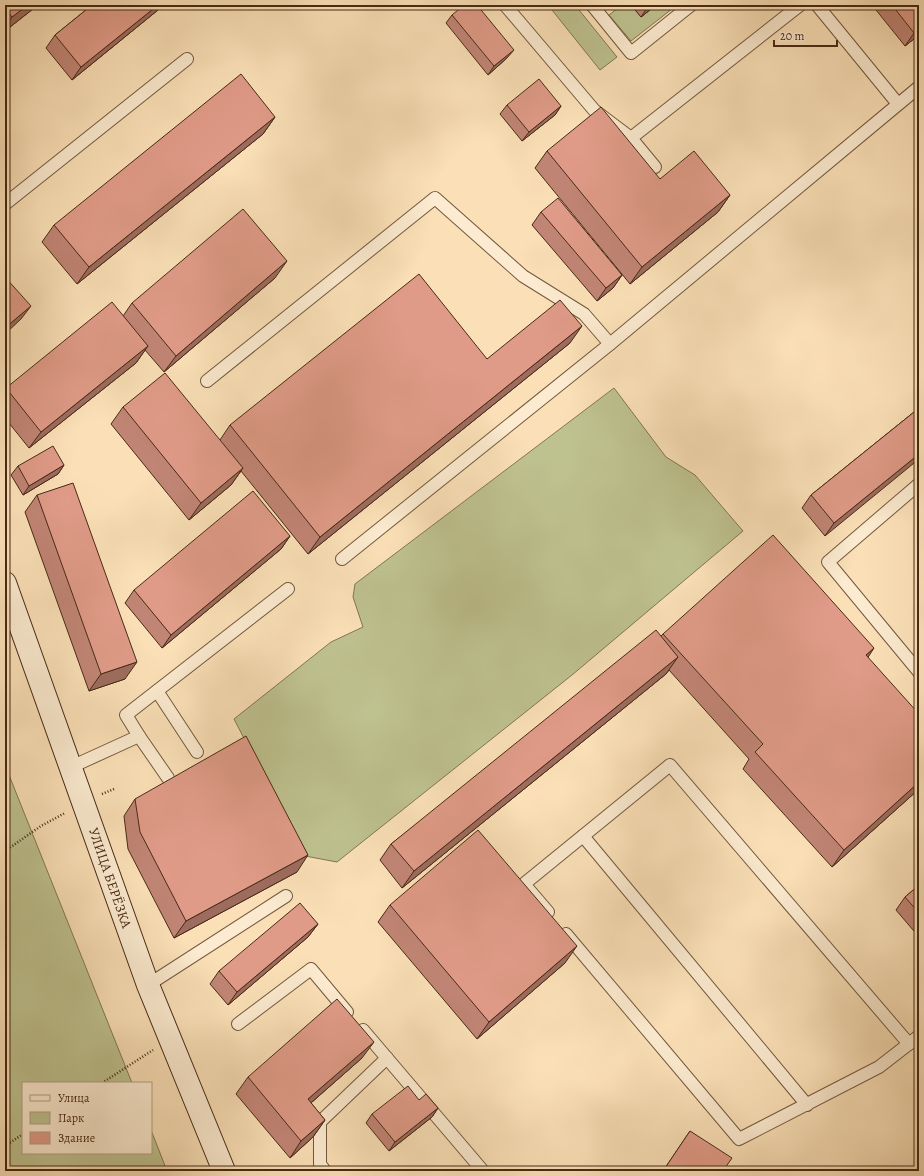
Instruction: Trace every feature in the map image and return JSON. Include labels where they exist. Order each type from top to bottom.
[{"type":"main road","name":"УЛИЦА БЕРЁЗКА","points":[[5,583],[148,985],[224,1171]]},
{"type":"lane","points":[[506,5],[594,110],[631,138],[655,167]]},
{"type":"lane","points":[[592,5],[631,53],[691,5]]},
{"type":"lane","points":[[631,138],[800,5]]},
{"type":"lane","points":[[817,5],[898,104]]},
{"type":"lane","points":[[5,204],[187,59]]},
{"type":"lane","points":[[342,559],[610,344],[919,87]]},
{"type":"lane","points":[[207,381],[435,198],[523,276],[584,314],[610,344]]},
{"type":"lane","points":[[919,484],[828,562],[919,672]]},
{"type":"lane","points":[[168,778],[126,715],[288,589]]},
{"type":"lane","points":[[157,691],[197,752]]},
{"type":"lane","points":[[71,768],[139,736]]},
{"type":"lane","points":[[909,1044],[670,765],[524,884],[739,1139],[880,1067],[909,1044],[919,1036]]},
{"type":"lane","points":[[583,836],[807,1104]]},
{"type":"lane","points":[[148,985],[286,896]]},
{"type":"lane","points":[[238,1024],[311,969],[483,1171]]},
{"type":"lane","points":[[325,1171],[320,1164],[320,1122],[387,1058]]},
{"type":"path","points":[[5,851],[41,826],[84,802],[114,789]]},
{"type":"path","points":[[104,1082],[170,1039]]},
{"type":"path","points":[[5,1146],[22,1135]]},
{"type":"green space","points":[[548,5],[575,5],[617,57],[600,70]]},
{"type":"green space","points":[[622,5],[631,5],[641,17],[656,5],[677,5],[631,41],[609,15]]},
{"type":"green space","points":[[614,388],[666,457],[695,475],[743,531],[572,675],[337,862],[305,856],[234,719],[331,642],[363,627],[353,597],[355,584]]},
{"type":"green space","points":[[5,765],[132,1082],[22,1082],[22,1154],[152,1154],[152,1133],[167,1171],[5,1171]]},
{"type":"building","points":[[5,5],[28,5],[12,17],[5,8]]},
{"type":"building","points":[[92,5],[158,5],[81,67],[55,35]]},
{"type":"building","points":[[464,5],[477,5],[514,50],[494,66],[452,15]]},
{"type":"building","points":[[892,5],[919,5],[919,29],[914,33]]},
{"type":"building","points":[[241,74],[275,117],[89,267],[54,225]]},
{"type":"building","points":[[539,79],[561,106],[529,132],[507,105]]},
{"type":"building","points":[[601,107],[660,179],[694,151],[730,195],[642,267],[547,151]]},
{"type":"building","points":[[558,198],[622,275],[606,288],[541,212]]},
{"type":"building","points":[[243,209],[287,261],[176,356],[132,303]]},
{"type":"building","points":[[419,274],[487,359],[560,300],[582,326],[320,537],[230,425]]},
{"type":"building","points":[[5,277],[31,306],[6,327],[5,326]]},
{"type":"building","points":[[112,302],[148,346],[41,432],[6,388]]},
{"type":"building","points":[[165,373],[243,468],[201,503],[123,407]]},
{"type":"building","points":[[919,408],[919,454],[834,523],[811,495]]},
{"type":"building","points":[[53,446],[64,465],[29,486],[18,466]]},
{"type":"building","points":[[73,483],[137,662],[101,674],[37,495]]},
{"type":"building","points":[[253,491],[290,536],[171,635],[134,590]]},
{"type":"building","points":[[773,535],[874,648],[866,655],[919,714],[919,782],[844,850],[755,752],[763,744],[663,634]]},
{"type":"building","points":[[656,630],[678,657],[414,871],[391,844]]},
{"type":"building","points":[[246,736],[308,855],[186,921],[140,832],[135,799]]},
{"type":"building","points":[[478,830],[577,946],[489,1022],[390,905]]},
{"type":"building","points":[[919,885],[919,913],[905,897]]},
{"type":"building","points":[[300,903],[318,924],[237,992],[219,971]]},
{"type":"building","points":[[337,999],[374,1042],[308,1099],[325,1120],[301,1141],[248,1077]]},
{"type":"building","points":[[408,1086],[419,1100],[426,1094],[438,1108],[395,1142],[372,1114]]},
{"type":"building","points":[[690,1131],[732,1158],[723,1171],[663,1171]]}]
